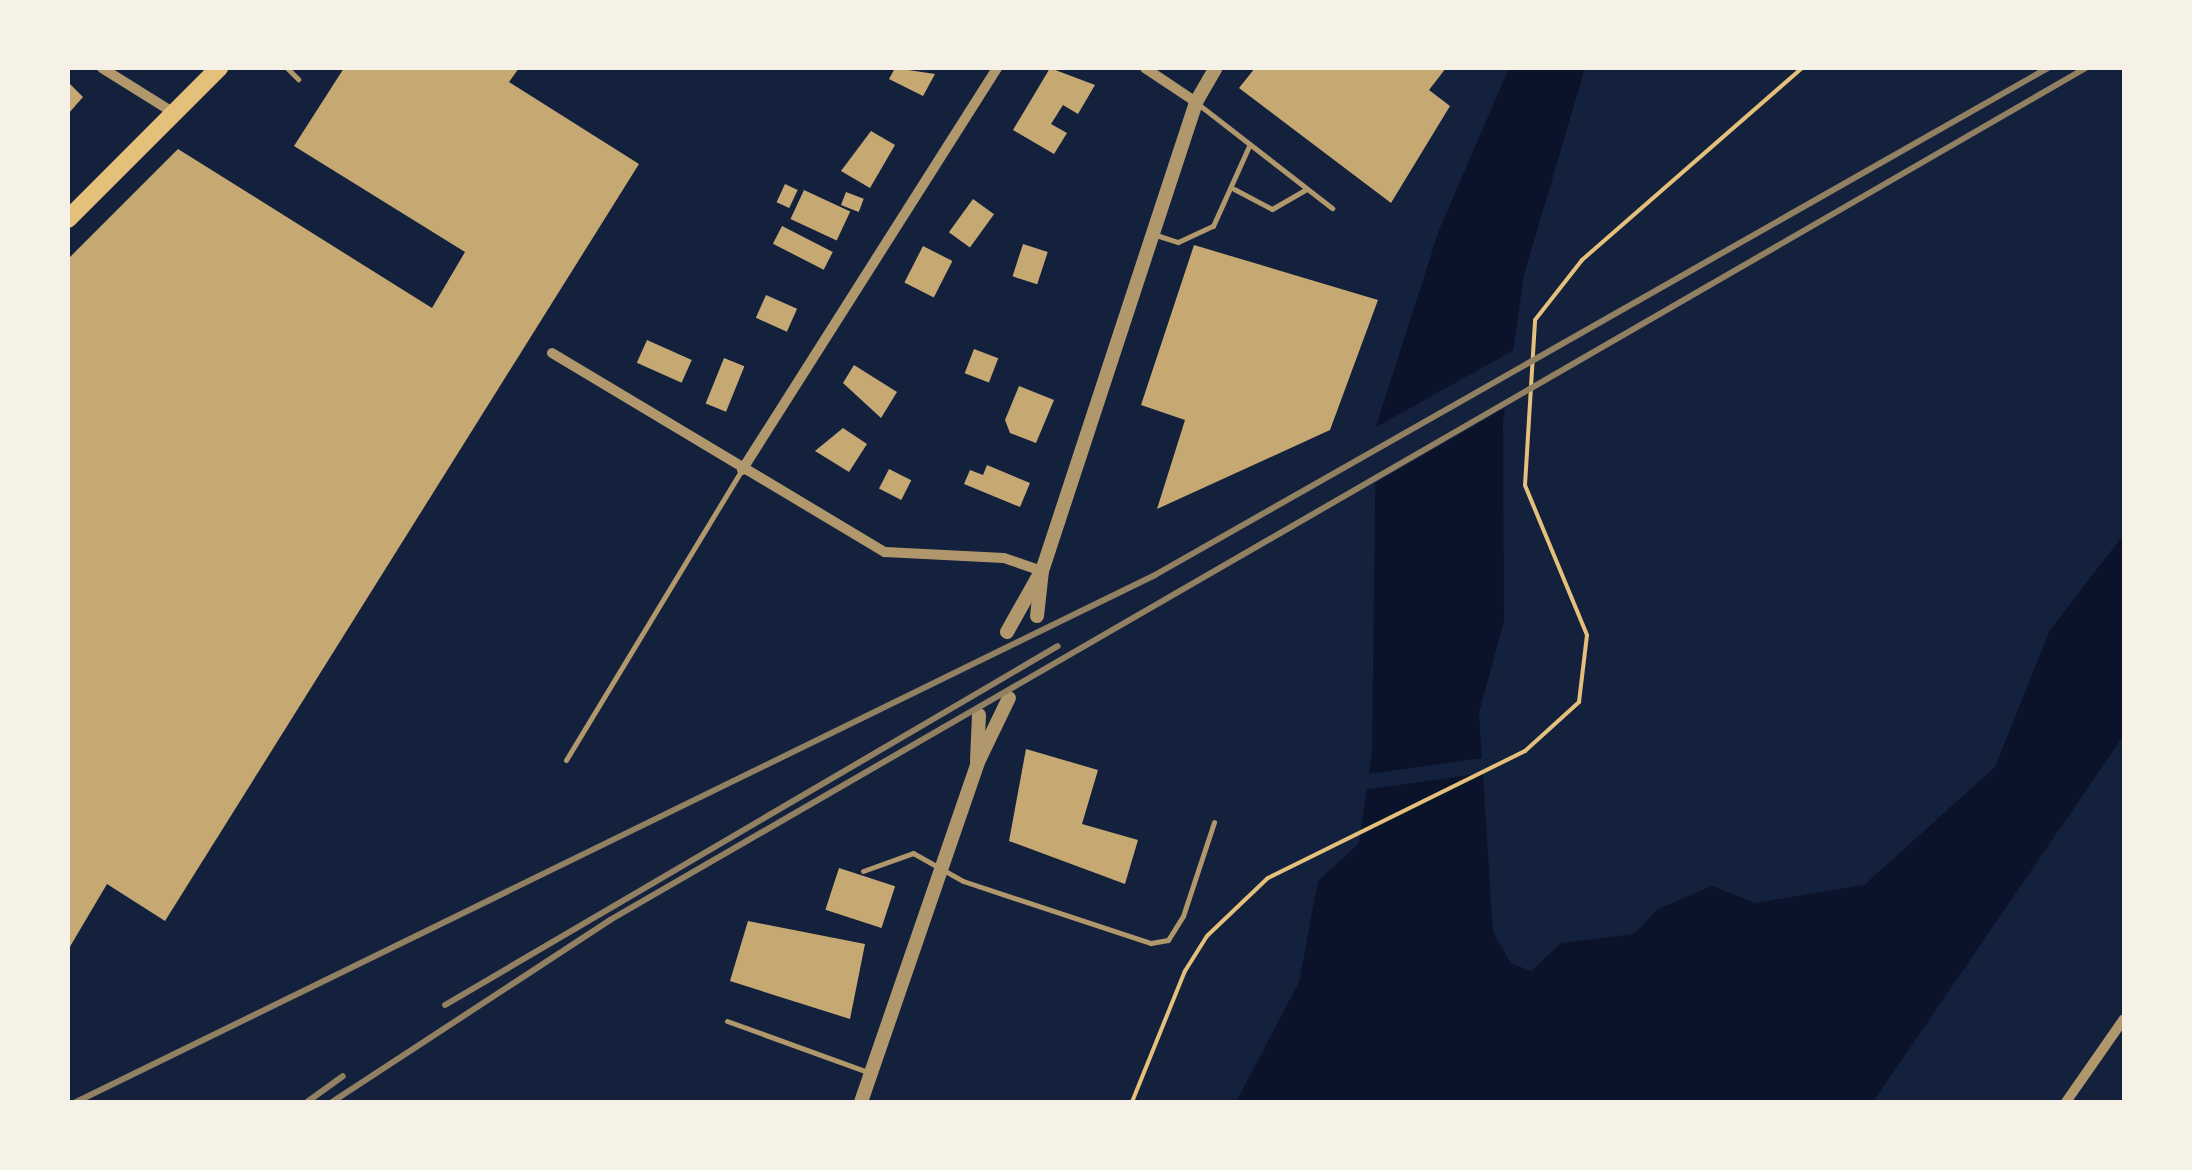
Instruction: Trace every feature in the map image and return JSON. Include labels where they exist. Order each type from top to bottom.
[{"type":"main road","points":[[68,219],[219,68]]},
{"type":"street","points":[[102,68],[174,113]]},
{"type":"street","points":[[742,470],[997,68]]},
{"type":"street","points":[[1145,68],[1196,102]]},
{"type":"street","points":[[1007,632],[1042,570],[1196,102],[1216,68]]},
{"type":"street","points":[[552,353],[885,552],[1004,558],[1042,570]]},
{"type":"street","points":[[1037,616],[1042,570]]},
{"type":"street","points":[[861,1102],[978,762],[1010,698]]},
{"type":"street","points":[[978,762],[979,716]]},
{"type":"street","points":[[2066,1102],[2124,1019]]},
{"type":"lane","points":[[286,68],[298,79]]},
{"type":"lane","points":[[1196,102],[1332,208]]},
{"type":"lane","points":[[1153,235],[1178,242],[1214,226],[1234,189],[1249,146]]},
{"type":"lane","points":[[1234,189],[1272,210],[1306,189]]},
{"type":"lane","points":[[566,760],[742,470]]},
{"type":"lane","points":[[862,871],[905,852],[1151,943],[1168,940],[1183,916],[1214,822]]},
{"type":"lane","points":[[727,1021],[871,1073]]},
{"type":"path","points":[[1132,1102],[1207,936],[1268,878],[1525,750],[1560,728],[1588,672],[1586,635],[1525,485],[1535,320],[1582,260],[1802,68]]},
{"type":"water","points":[[1509,68],[1585,68],[1524,275],[1503,422],[1504,621],[1479,713],[1493,932],[1511,963],[1531,971],[1561,943],[1634,934],[1658,909],[1712,886],[1755,903],[1864,885],[1995,767],[2050,630],[2124,534],[2124,735],[1873,1102],[1236,1102],[1299,982],[1318,881],[1359,843],[1372,752],[1376,426],[1439,230]]},
{"type":"pier","points":[[1514,350],[1510,405],[1370,486],[1371,430]]},
{"type":"pier","points":[[1490,757],[1492,772],[1346,792],[1343,778]]},
{"type":"building","points":[[344,68],[519,68],[509,82],[639,164],[165,921],[107,884],[68,950],[68,259],[178,149],[432,308],[465,252],[294,146]]},
{"type":"building","points":[[895,68],[935,74],[923,96],[889,79]]},
{"type":"building","points":[[1050,68],[1095,85],[1078,114],[1063,105],[1051,124],[1067,133],[1054,154],[1013,130]]},
{"type":"building","points":[[1255,68],[1446,68],[1429,90],[1450,106],[1391,203],[1239,88]]},
{"type":"building","points":[[68,82],[83,97],[68,114]]},
{"type":"building","points":[[871,131],[895,145],[870,188],[841,171]]},
{"type":"building","points":[[785,184],[798,190],[789,208],[777,202]]},
{"type":"building","points":[[804,190],[850,212],[837,241],[790,219]]},
{"type":"building","points":[[846,192],[864,199],[859,212],[841,205]]},
{"type":"building","points":[[973,199],[994,214],[970,247],[949,232]]},
{"type":"building","points":[[782,226],[833,252],[824,270],[773,244]]},
{"type":"building","points":[[1023,244],[1048,252],[1037,284],[1012,276]]},
{"type":"building","points":[[1194,245],[1378,300],[1330,430],[1157,509],[1185,420],[1141,405]]},
{"type":"building","points":[[923,246],[952,261],[934,298],[904,283]]},
{"type":"building","points":[[766,295],[797,309],[787,332],[756,318]]},
{"type":"building","points":[[647,340],[692,360],[682,383],[637,363]]},
{"type":"building","points":[[974,349],[998,358],[989,383],[965,373]]},
{"type":"building","points":[[724,358],[744,366],[726,412],[706,403]]},
{"type":"building","points":[[854,365],[897,392],[881,418],[843,383]]},
{"type":"building","points":[[1019,386],[1054,400],[1036,443],[1010,433],[1005,420]]},
{"type":"building","points":[[843,428],[867,444],[849,472],[815,451]]},
{"type":"building","points":[[987,465],[1030,483],[1020,507],[964,484],[970,470],[983,475]]},
{"type":"building","points":[[889,469],[911,480],[901,500],[879,489]]},
{"type":"building","points":[[1026,749],[1098,770],[1082,824],[1138,840],[1125,884],[1009,841]]},
{"type":"building","points":[[839,868],[895,886],[882,928],[825,910]]},
{"type":"building","points":[[748,921],[865,944],[850,1019],[730,981]]},
{"type":"railway","points":[[76,1102],[1155,575],[2048,68]]},
{"type":"railway","points":[[332,1102],[610,920],[2086,68]]},
{"type":"railway","points":[[445,1005],[1058,646]]},
{"type":"railway","points":[[307,1102],[343,1076]]}]
